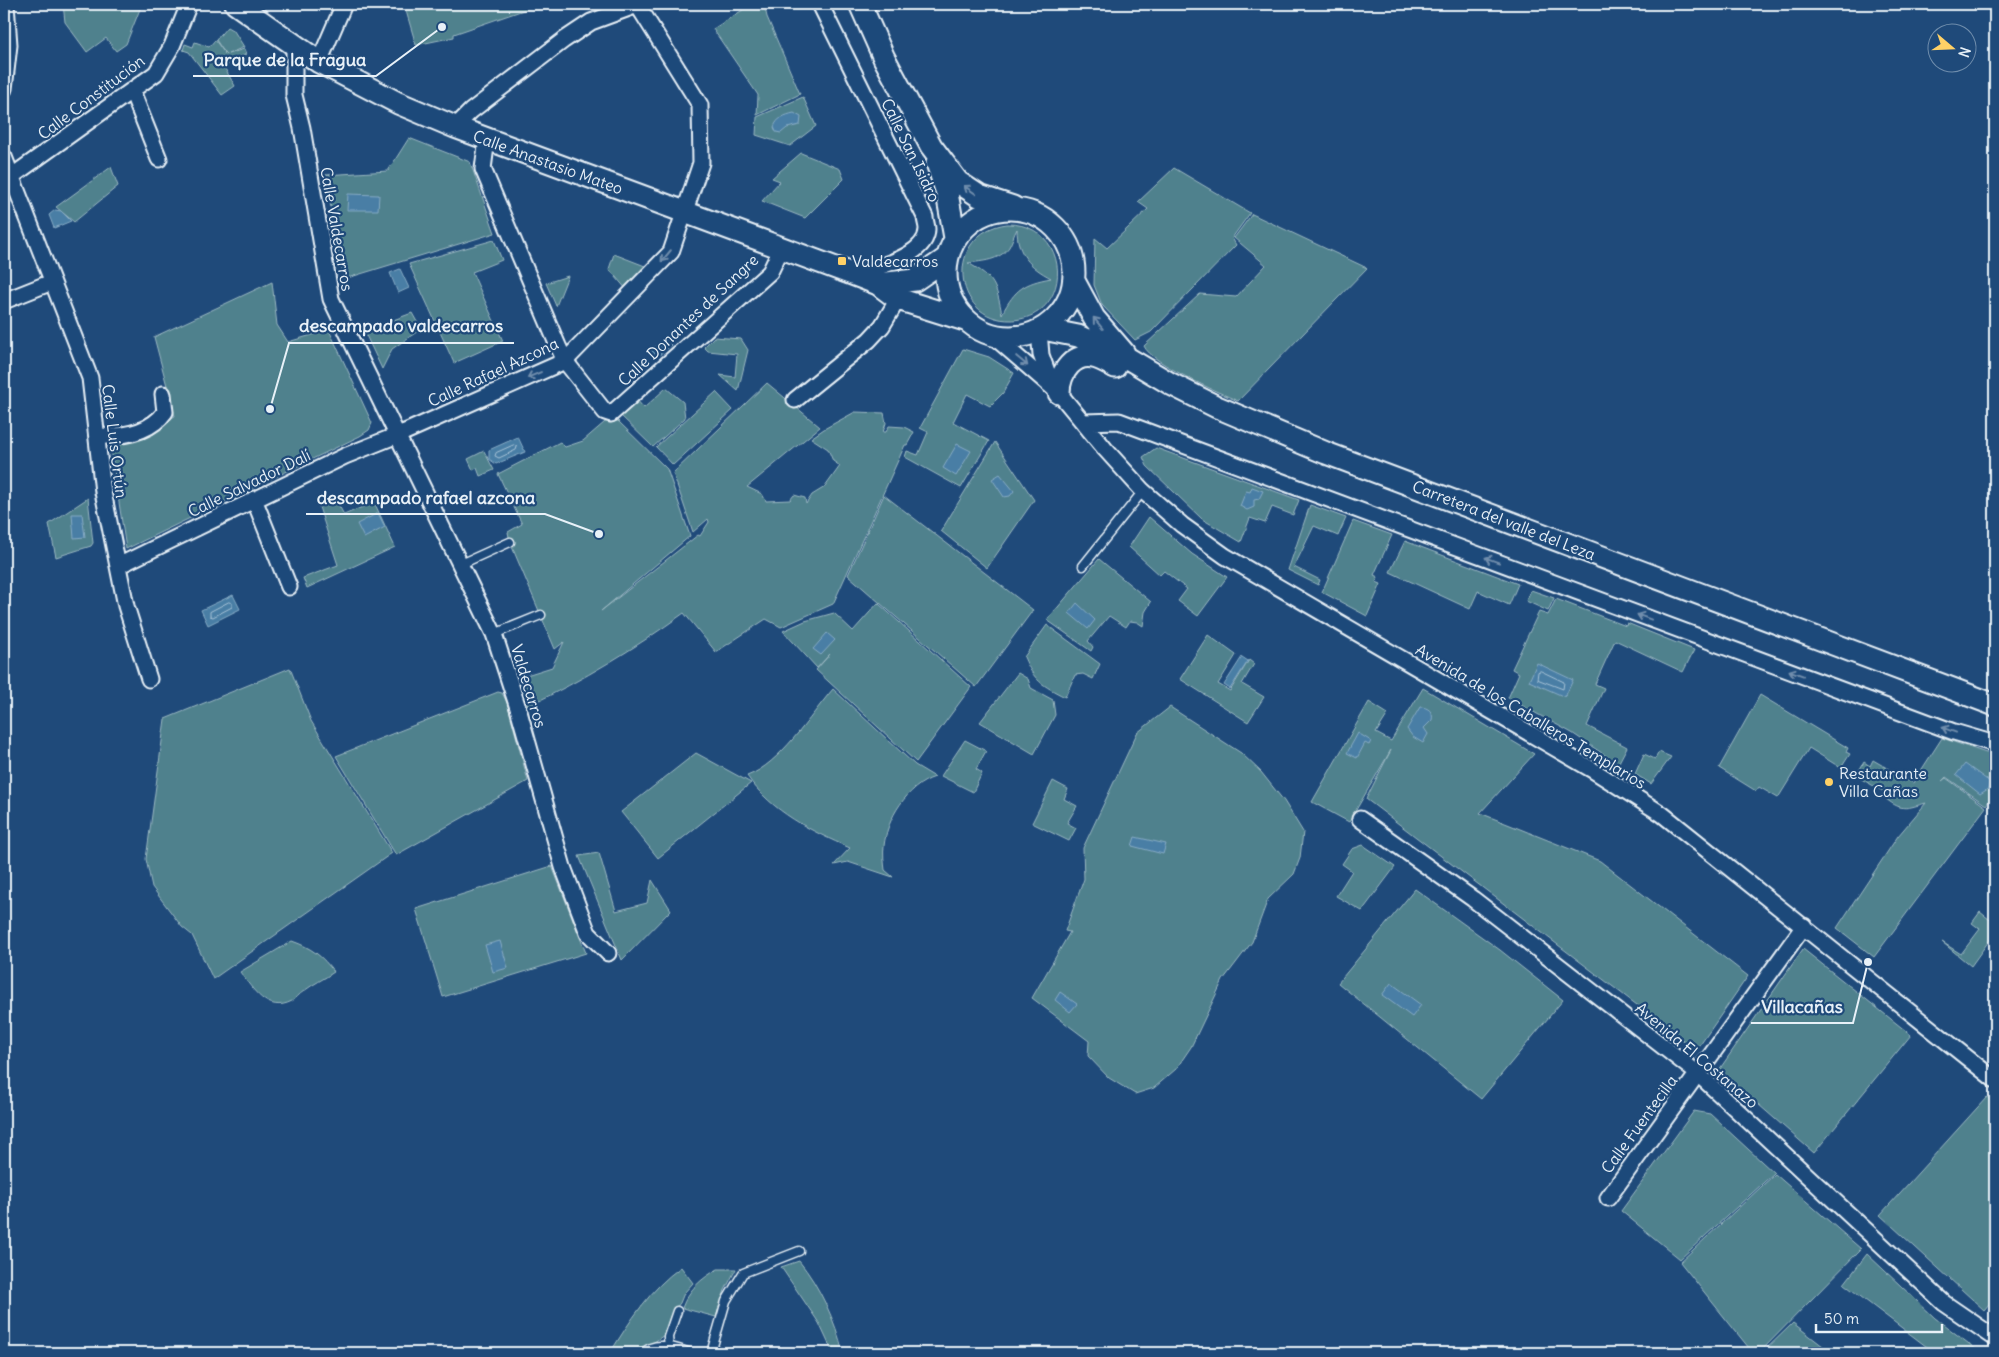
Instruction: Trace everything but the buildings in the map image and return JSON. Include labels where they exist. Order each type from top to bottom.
[{"type":"main road","name":"Calle Anastasio Mateo","points":[[236,4],[316,60],[398,103],[455,127],[878,284]]},
{"type":"main road","points":[[860,4],[884,58],[932,146],[958,182],[979,196],[1035,213],[1053,224],[1066,240],[1074,260],[1074,281],[1069,300],[1058,316],[1041,330]]},
{"type":"main road","points":[[932,146],[947,193],[955,238]]},
{"type":"main road","points":[[964,320],[956,310],[948,291],[945,272],[947,258],[955,238],[967,225],[981,215],[998,209],[1015,208]]},
{"type":"main road","points":[[898,299],[915,280],[947,258]]},
{"type":"main road","points":[[878,284],[915,280]]},
{"type":"main road","points":[[1074,281],[1094,318],[1130,359]]},
{"type":"main road","points":[[878,284],[898,299],[964,320],[992,335],[1009,337],[1041,330],[1078,336],[1130,359]]},
{"type":"main road","points":[[1056,390],[1063,371],[1074,361],[1086,357],[1096,357],[1166,392],[1217,408]]},
{"type":"main road","name":"Carretera del valle del Leza","points":[[1130,359],[1171,384],[1217,408],[1326,453],[1995,705]]},
{"type":"main road","name":"Carretera del valle del Leza","points":[[1886,663],[1995,694]]},
{"type":"street","points":[[4,90],[9,45],[6,4]]},
{"type":"street","name":"Calle Constitución","points":[[8,180],[156,73],[172,46],[189,4]]},
{"type":"street","points":[[316,60],[334,4]]},
{"type":"street","points":[[316,60],[344,4]]},
{"type":"street","points":[[455,127],[471,111],[591,22],[638,4]]},
{"type":"street","name":"Calle Rafael Azcona","points":[[398,435],[565,361],[671,252],[701,163],[700,105],[638,4]]},
{"type":"street","name":"Calle San Isidro","points":[[820,4],[925,217],[928,230],[924,240],[914,250],[880,267],[852,274]]},
{"type":"street","name":"Calle Valdecarros","points":[[294,45],[294,96],[302,128],[331,299],[398,435]]},
{"type":"street","points":[[132,91],[159,159]]},
{"type":"street","points":[[487,139],[483,169],[565,361]]},
{"type":"street","name":"Calle Luis Ortún","points":[[4,157],[8,180],[52,282],[90,378],[103,492],[126,606],[149,679]]},
{"type":"street","name":"Calle Donantes de Sangre","points":[[565,361],[605,412],[611,414],[770,272],[782,247]]},
{"type":"street","points":[[4,301],[52,282]]},
{"type":"street","points":[[795,400],[868,340],[882,326],[898,299]]},
{"type":"street","name":"Avenida de los Caballeros Templarios","points":[[1041,330],[1041,356],[1056,390]]},
{"type":"street","name":"Avenida de los Caballeros Templarios","points":[[992,335],[1056,390],[1143,491],[1182,526],[1225,556],[1591,769],[1662,814],[1995,1080]]},
{"type":"street","points":[[97,436],[119,435],[150,425],[165,412],[163,394]]},
{"type":"street","points":[[1084,422],[1120,421],[1954,732],[1995,744]]},
{"type":"street","name":"Calle Salvador Dalí","points":[[118,566],[345,456],[398,435]]},
{"type":"street","name":"Valdecarros","points":[[398,435],[459,565],[494,634],[518,708],[563,867],[588,933],[608,953]]},
{"type":"street","points":[[254,499],[289,587]]},
{"type":"street","name":"Avenida El Costanazo","points":[[1360,819],[1473,899],[1698,1073],[1844,1206],[1944,1303],[1995,1338]]},
{"type":"street","name":"Calle Fuentecilla","points":[[1608,1198],[1804,926]]},
{"type":"lane","points":[[1083,566],[1143,491]]},
{"type":"lane","points":[[459,565],[510,542]]},
{"type":"lane","points":[[494,634],[541,616]]},
{"type":"lane","points":[[711,1353],[726,1301],[743,1273],[798,1251]]},
{"type":"lane","points":[[669,1347],[668,1337],[677,1311]]},
{"type":"lane","points":[[643,1353],[656,1345],[690,1353]]},
{"type":"green space","points":[[63,4],[142,4],[126,44],[116,51],[106,38],[87,52],[65,22]]},
{"type":"green space","points":[[404,4],[541,4],[454,34],[454,37],[416,45]]},
{"type":"green space","points":[[752,4],[764,4],[767,17],[800,94],[757,115],[758,95],[713,29]]},
{"type":"green space","points":[[227,27],[234,31],[244,47],[228,54],[244,49],[246,54],[224,67],[235,86],[222,95],[189,52],[183,50],[185,44],[193,47],[195,42],[209,47],[215,40],[226,55],[216,40]]},
{"type":"green space","points":[[803,97],[816,126],[790,146],[756,135],[757,117]]},
{"type":"green space","points":[[409,138],[470,162],[495,233],[344,279],[325,175],[388,171]]},
{"type":"green space","points":[[801,153],[840,169],[844,179],[805,218],[762,201],[780,181],[772,178]]},
{"type":"green space","points":[[111,167],[118,186],[74,222],[56,207]]},
{"type":"green space","points":[[1174,168],[1250,213],[1232,238],[1236,245],[1151,332],[1135,340],[1102,305],[1094,285],[1095,238],[1107,248],[1148,209],[1138,202]]},
{"type":"green space","points":[[1252,214],[1367,268],[1238,401],[1172,369],[1159,361],[1144,346],[1200,294],[1236,297],[1266,265],[1234,238]]},
{"type":"green space","points":[[1007,224],[1028,228],[1044,238],[1054,253],[1058,270],[1055,288],[1047,304],[1033,315],[1012,320],[992,317],[977,307],[967,293],[963,276],[965,258],[973,243],[987,231]],"holes":[[[1017,229],[1019,246],[1026,259],[1051,278],[1034,282],[1021,288],[1011,299],[1002,314],[993,283],[984,273],[968,263],[990,260],[1005,252]]]},
{"type":"green space","points":[[494,240],[502,260],[472,272],[503,341],[454,363],[409,264]]},
{"type":"green space","points":[[614,254],[645,266],[627,290],[609,269]]},
{"type":"green space","points":[[568,276],[556,306],[546,283]]},
{"type":"green space","points":[[272,282],[277,325],[288,342],[329,330],[372,423],[369,430],[126,549],[111,449],[115,444],[120,444],[175,416],[154,337]]},
{"type":"green space","points":[[412,313],[421,329],[392,349],[382,369],[364,331]]},
{"type":"green space","points":[[714,337],[741,339],[748,350],[738,391],[720,375],[735,377],[737,354],[708,351],[704,347]]},
{"type":"green space","points":[[963,349],[989,357],[1014,373],[1003,393],[990,406],[967,394],[953,422],[989,441],[961,488],[905,457],[907,451],[918,455],[928,432],[920,428]]},
{"type":"green space","points":[[767,383],[820,427],[747,487],[762,494],[766,501],[790,500],[794,495],[805,498],[806,504],[812,495],[825,487],[840,466],[833,461],[828,449],[811,438],[855,412],[884,413],[886,423],[883,432],[886,432],[889,426],[904,427],[914,432],[907,445],[905,445],[833,604],[781,627],[766,619],[716,652],[684,613],[608,663],[569,686],[528,706],[520,677],[552,667],[564,642],[555,649],[510,542],[508,532],[522,524],[498,474],[560,442],[565,447],[583,441],[605,422],[618,421],[667,469],[690,536],[601,611],[698,535],[700,536],[709,522],[708,519],[693,532],[673,473]]},
{"type":"green space","points":[[666,388],[683,402],[685,418],[653,447],[618,413],[635,398],[644,408]]},
{"type":"green space","points":[[716,392],[733,410],[673,465],[656,447]]},
{"type":"green space","points":[[995,442],[1034,500],[987,568],[941,531]]},
{"type":"green space","points":[[1156,448],[1299,500],[1293,515],[1272,507],[1265,523],[1250,518],[1241,542],[1202,519],[1147,466],[1143,457]]},
{"type":"green space","points":[[484,451],[494,470],[480,476],[477,468],[473,470],[468,459]]},
{"type":"green space","points":[[884,495],[1033,610],[976,687],[848,575]]},
{"type":"green space","points":[[88,498],[93,543],[91,546],[56,557],[49,524]]},
{"type":"green space","points":[[336,500],[344,515],[374,502],[395,547],[307,588],[303,578],[338,565],[319,507]]},
{"type":"green space","points":[[1310,505],[1346,518],[1338,536],[1314,526],[1294,567],[1320,580],[1318,585],[1288,570]]},
{"type":"green space","points":[[1149,517],[1192,554],[1227,577],[1198,616],[1178,601],[1187,589],[1164,571],[1160,575],[1129,547]]},
{"type":"green space","points":[[1353,521],[1392,535],[1374,575],[1378,577],[1376,582],[1381,584],[1367,616],[1322,592]]},
{"type":"green space","points":[[1405,541],[1518,584],[1509,605],[1478,591],[1470,609],[1390,572]]},
{"type":"green space","points":[[1099,559],[1151,602],[1145,612],[1143,626],[1137,622],[1130,621],[1126,627],[1109,616],[1088,641],[1093,647],[1091,651],[1047,620]]},
{"type":"green space","points":[[1531,590],[1554,598],[1548,611],[1526,601]]},
{"type":"green space","points":[[1556,599],[1626,626],[1627,623],[1694,650],[1683,672],[1615,640],[1595,684],[1604,688],[1587,726],[1627,747],[1618,764],[1572,733],[1508,698],[1519,673],[1512,669],[1536,618],[1539,612],[1548,615]]},
{"type":"green space","points":[[878,603],[971,687],[916,762],[816,670],[830,654],[817,668],[783,631],[805,621],[834,613],[853,631]]},
{"type":"green space","points":[[1047,625],[1100,664],[1093,679],[1083,674],[1075,675],[1065,697],[1040,682],[1031,672],[1024,657]]},
{"type":"green space","points":[[1208,635],[1236,655],[1218,684],[1230,691],[1249,660],[1254,664],[1242,684],[1264,697],[1248,722],[1180,679]]},
{"type":"green space","points":[[290,668],[311,721],[392,853],[213,979],[192,935],[182,927],[152,887],[146,859],[165,719]]},
{"type":"green space","points":[[1018,673],[1028,679],[1031,688],[1053,700],[1055,715],[1034,754],[980,722]]},
{"type":"green space","points":[[1423,688],[1534,754],[1480,813],[1600,861],[1748,976],[1700,1045],[1693,1047],[1683,1040],[1366,799],[1391,750],[1349,822],[1312,802],[1369,702],[1388,714],[1376,733],[1391,741]]},
{"type":"green space","points":[[833,689],[915,765],[935,777],[925,781],[907,795],[889,825],[884,846],[884,858],[885,870],[893,877],[848,862],[834,865],[850,848],[821,835],[780,810],[757,789],[747,776],[759,770],[783,750]]},
{"type":"green space","points":[[498,692],[502,693],[507,702],[528,781],[396,855],[336,756]]},
{"type":"green space","points":[[1760,695],[1848,748],[1846,752],[1850,754],[1841,768],[1809,748],[1778,798],[1759,787],[1756,791],[1719,768]]},
{"type":"green space","points":[[1170,707],[1241,753],[1261,772],[1284,801],[1303,832],[1300,858],[1294,874],[1268,899],[1252,942],[1223,980],[1191,1047],[1176,1069],[1154,1088],[1135,1094],[1109,1078],[1088,1056],[1089,1041],[1032,998],[1070,932],[1065,931],[1084,879],[1083,848],[1137,733]]},
{"type":"green space","points":[[1942,738],[1995,756],[1995,793],[1986,805],[1946,777],[1942,781],[1946,778],[1986,807],[1874,957],[1837,928],[1898,836],[1926,803],[1905,808],[1897,806],[1886,799],[1888,794],[1856,776],[1864,762],[1870,766],[1873,760],[1913,783]]},
{"type":"green space","points":[[965,740],[986,751],[976,769],[982,773],[973,792],[941,776]]},
{"type":"green space","points":[[1659,752],[1671,757],[1651,784],[1635,774],[1644,754],[1655,759]]},
{"type":"green space","points":[[696,753],[751,783],[658,858],[621,812]]},
{"type":"green space","points":[[1053,781],[1068,789],[1064,799],[1077,806],[1067,823],[1076,828],[1069,841],[1032,823]]},
{"type":"green space","points":[[1363,845],[1395,867],[1362,911],[1336,896],[1352,871],[1342,864],[1352,849]]},
{"type":"green space","points":[[599,853],[616,911],[647,903],[652,880],[671,910],[622,960],[579,856]]},
{"type":"green space","points":[[552,866],[586,953],[443,997],[416,909]]},
{"type":"green space","points":[[1415,889],[1500,950],[1563,1000],[1481,1099],[1338,983]]},
{"type":"green space","points":[[1980,912],[1994,923],[1991,938],[1971,966],[1942,942],[1961,954],[1980,929],[1972,923]]},
{"type":"green space","points":[[292,941],[316,953],[334,972],[307,988],[292,1001],[283,1004],[268,1002],[256,992],[240,972]]},
{"type":"green space","points":[[1803,949],[1911,1035],[1814,1153],[1719,1070]]},
{"type":"green space","points":[[1987,1097],[1995,1103],[1995,1297],[1984,1310],[1880,1215]]},
{"type":"green space","points":[[1694,1111],[1710,1114],[1774,1173],[1680,1259],[1621,1211]]},
{"type":"green space","points":[[1775,1174],[1861,1249],[1759,1353],[1753,1353],[1680,1262]]},
{"type":"green space","points":[[1867,1254],[1935,1318],[1981,1353],[1935,1353],[1844,1284]]},
{"type":"green space","points":[[799,1261],[826,1304],[843,1353],[833,1353],[819,1323],[781,1267]]},
{"type":"green space","points":[[681,1267],[693,1283],[684,1293],[680,1303],[671,1314],[664,1335],[639,1353],[610,1353],[650,1295]]},
{"type":"green space","points":[[718,1269],[736,1269],[725,1290],[716,1317],[682,1308],[688,1295],[696,1285]]},
{"type":"green space","points":[[1793,1323],[1832,1353],[1762,1353]]},
{"type":"water","points":[[794,113],[801,117],[800,125],[787,128],[781,133],[776,132],[774,127],[777,121]]},
{"type":"water","points":[[348,194],[379,195],[378,210],[347,210]]},
{"type":"water","points":[[55,210],[61,211],[71,221],[54,228],[49,215]]},
{"type":"water","points":[[400,269],[409,288],[398,293],[390,273]]},
{"type":"water","points":[[665,338],[671,345],[657,357],[651,351]]},
{"type":"water","points":[[518,437],[525,452],[496,464],[489,459],[489,450]]},
{"type":"water","points":[[957,444],[971,451],[956,476],[943,468]]},
{"type":"water","points":[[1000,474],[1014,491],[1010,496],[1004,497],[992,479]]},
{"type":"water","points":[[1252,487],[1263,491],[1259,499],[1254,500],[1254,507],[1247,510],[1240,506],[1246,491],[1250,492]]},
{"type":"water","points":[[378,513],[385,527],[364,538],[357,524]]},
{"type":"water","points":[[72,514],[82,514],[85,537],[74,538]]},
{"type":"water","points":[[233,595],[240,609],[208,625],[201,610]]},
{"type":"water","points":[[1077,603],[1095,620],[1088,629],[1069,613]]},
{"type":"water","points":[[827,633],[835,640],[821,655],[813,649]]},
{"type":"water","points":[[1242,657],[1248,661],[1230,689],[1224,685]]},
{"type":"water","points":[[1537,663],[1573,680],[1565,697],[1529,681]]},
{"type":"water","points":[[1420,707],[1426,708],[1432,715],[1432,720],[1424,728],[1428,734],[1423,743],[1413,737],[1407,729]]},
{"type":"water","points":[[1358,733],[1371,741],[1369,745],[1365,743],[1357,758],[1347,753]]},
{"type":"water","points":[[1965,764],[1990,782],[1988,789],[1980,794],[1956,775]]},
{"type":"water","points":[[1135,837],[1166,844],[1163,854],[1132,846]]},
{"type":"water","points":[[500,941],[508,968],[493,972],[485,945]]},
{"type":"water","points":[[1391,983],[1421,1005],[1412,1017],[1382,995]]},
{"type":"water","points":[[1060,992],[1077,1004],[1070,1012],[1055,1000]]},
{"type":"place","name":"Parque de la Fragua","points":[[442,27]]},
{"type":"place","name":"Valdecarros","points":[[842,261]]},
{"type":"place","name":"descampado valdecarros","points":[[270,409]]},
{"type":"place","name":"descampado rafael azcona","points":[[599,534]]},
{"type":"place","name":"Restaurante Villa Cañas","points":[[1829,782]]},
{"type":"place","name":"Villacañas","points":[[1868,962]]}]
